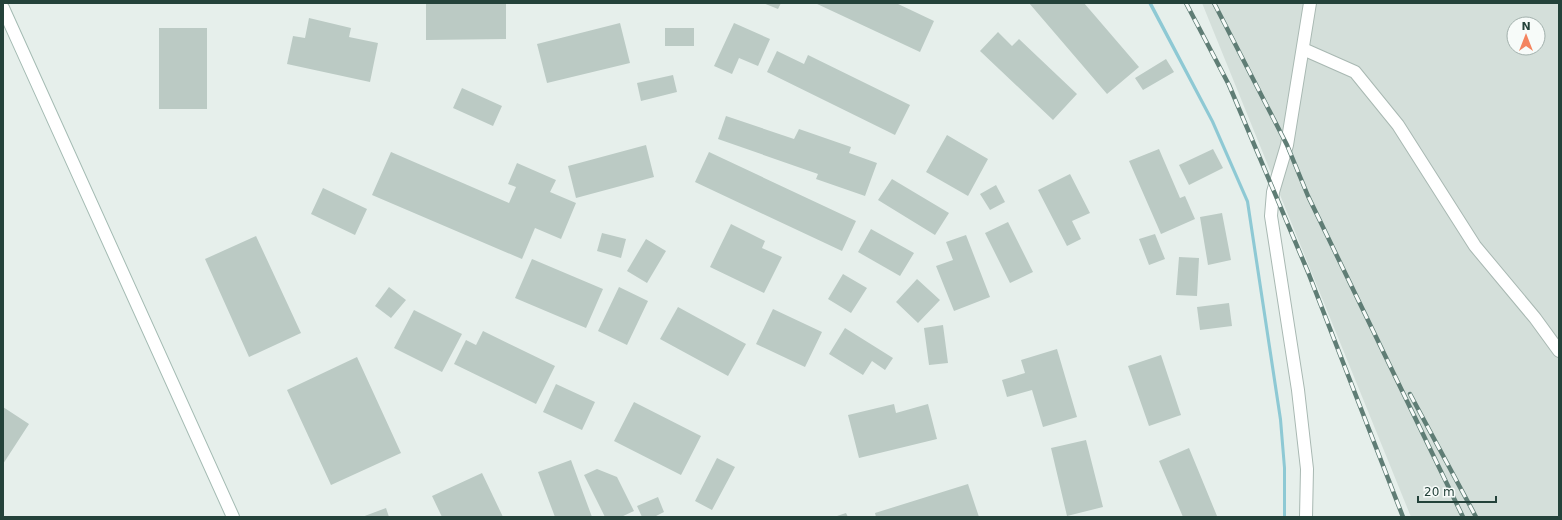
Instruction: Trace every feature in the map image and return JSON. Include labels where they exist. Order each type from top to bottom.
[{"type":"street","points":[[1306,517],[1307,469],[1298,390],[1271,216],[1274,192],[1288,146],[1310,3]]},
{"type":"street","points":[[3,8],[233,517]]},
{"type":"street","points":[[1303,49],[1355,72],[1398,125],[1475,246],[1535,318],[1559,351]]},
{"type":"shaded area","points":[[1202,3],[1559,3],[1559,517],[1411,517]]},
{"type":"water","points":[[1148,3],[1152,3],[1214,121],[1249,201],[1282,419],[1286,468],[1286,517],[1283,517],[1283,468],[1279,420],[1246,202],[1211,122]]},
{"type":"building","points":[[426,3],[506,3],[506,39],[426,40]]},
{"type":"building","points":[[763,3],[781,3],[778,9]]},
{"type":"building","points":[[815,3],[896,3],[934,21],[920,52]]},
{"type":"building","points":[[1029,3],[1084,3],[1139,67],[1107,94]]},
{"type":"building","points":[[309,18],[351,28],[349,37],[378,43],[370,82],[287,64],[293,36],[305,38]]},
{"type":"building","points":[[620,23],[630,63],[547,83],[537,44]]},
{"type":"building","points":[[734,23],[770,39],[758,66],[739,58],[732,74],[714,66]]},
{"type":"building","points":[[159,28],[207,28],[207,109],[159,109]]},
{"type":"building","points":[[665,28],[694,28],[694,46],[665,46]]},
{"type":"building","points":[[998,32],[1012,46],[1019,39],[1077,94],[1053,120],[980,51]]},
{"type":"building","points":[[777,51],[804,64],[808,55],[910,105],[895,135],[767,72]]},
{"type":"building","points":[[1166,59],[1174,72],[1143,90],[1135,78]]},
{"type":"building","points":[[673,75],[677,92],[641,101],[637,83]]},
{"type":"building","points":[[462,88],[502,106],[493,126],[453,108]]},
{"type":"building","points":[[726,116],[794,139],[799,129],[851,147],[849,153],[877,163],[865,196],[816,179],[818,174],[718,139]]},
{"type":"building","points":[[947,135],[988,159],[968,196],[926,172]]},
{"type":"building","points":[[646,145],[654,177],[576,198],[568,166]]},
{"type":"building","points":[[1159,149],[1180,198],[1185,196],[1195,219],[1161,234],[1129,161]]},
{"type":"building","points":[[1213,149],[1223,168],[1189,185],[1179,165]]},
{"type":"building","points":[[391,152],[509,203],[516,187],[508,184],[517,163],[556,180],[550,192],[576,203],[561,239],[535,228],[522,259],[372,195]]},
{"type":"building","points":[[709,152],[856,221],[842,251],[695,182]]},
{"type":"building","points":[[1070,174],[1090,213],[1072,221],[1081,239],[1067,246],[1038,190]]},
{"type":"building","points":[[892,179],[949,213],[935,235],[878,200]]},
{"type":"building","points":[[996,185],[1005,202],[990,210],[980,194]]},
{"type":"building","points":[[323,188],[367,209],[355,235],[311,214]]},
{"type":"building","points":[[1222,213],[1231,260],[1208,265],[1200,217]]},
{"type":"building","points":[[1008,222],[1033,272],[1010,283],[985,233]]},
{"type":"building","points":[[731,224],[765,241],[762,248],[782,257],[764,293],[710,267]]},
{"type":"building","points":[[871,229],[914,253],[900,276],[858,252]]},
{"type":"building","points":[[602,233],[626,239],[621,258],[597,251]]},
{"type":"building","points":[[1155,234],[1165,259],[1149,265],[1139,239]]},
{"type":"building","points":[[966,235],[990,297],[954,311],[936,266],[953,260],[946,242]]},
{"type":"building","points":[[256,236],[301,333],[249,357],[205,259]]},
{"type":"building","points":[[646,239],[666,251],[647,283],[627,271]]},
{"type":"building","points":[[1179,257],[1199,258],[1197,296],[1176,295]]},
{"type":"building","points":[[532,259],[603,289],[586,328],[515,298]]},
{"type":"building","points":[[843,274],[867,288],[851,313],[828,299]]},
{"type":"building","points":[[917,279],[940,300],[918,323],[896,302]]},
{"type":"building","points":[[389,287],[406,300],[391,318],[375,306]]},
{"type":"building","points":[[619,287],[648,301],[627,345],[598,331]]},
{"type":"building","points":[[1229,303],[1232,326],[1200,330],[1197,307]]},
{"type":"building","points":[[678,307],[746,344],[728,376],[660,339]]},
{"type":"building","points":[[773,309],[822,332],[805,367],[756,344]]},
{"type":"building","points":[[414,310],[462,334],[442,372],[394,348]]},
{"type":"building","points":[[943,325],[948,363],[929,365],[924,328]]},
{"type":"building","points":[[845,328],[893,358],[885,370],[872,361],[863,375],[829,354]]},
{"type":"building","points":[[483,331],[555,366],[536,404],[454,364],[466,340],[476,345]]},
{"type":"building","points":[[1057,349],[1077,417],[1043,427],[1032,390],[1007,397],[1002,380],[1025,373],[1021,360]]},
{"type":"building","points":[[1161,355],[1181,415],[1149,426],[1128,366]]},
{"type":"building","points":[[357,357],[401,453],[331,485],[287,390]]},
{"type":"building","points":[[556,384],[595,402],[582,430],[543,412]]},
{"type":"building","points":[[634,402],[701,436],[681,475],[614,441]]},
{"type":"building","points":[[894,404],[896,413],[928,404],[937,439],[859,458],[848,415]]},
{"type":"building","points":[[3,407],[29,424],[3,464]]},
{"type":"building","points":[[1086,440],[1103,507],[1067,516],[1051,448]]},
{"type":"building","points":[[1189,448],[1217,516],[1215,517],[1183,517],[1159,461]]},
{"type":"building","points":[[717,458],[735,467],[712,510],[695,501]]},
{"type":"building","points":[[571,460],[592,517],[555,517],[538,472]]},
{"type":"building","points":[[597,469],[617,477],[634,511],[621,517],[605,517],[584,475]]},
{"type":"building","points":[[482,473],[503,517],[442,517],[432,496]]},
{"type":"building","points":[[968,484],[979,517],[876,517],[875,513]]},
{"type":"building","points":[[658,497],[664,512],[654,517],[642,517],[637,506]]},
{"type":"building","points":[[386,508],[389,517],[362,517]]},
{"type":"building","points":[[846,513],[848,517],[834,517]]},
{"type":"railway","points":[[1186,3],[1229,85],[1308,272],[1403,517]]},
{"type":"railway","points":[[1214,3],[1287,145],[1308,196],[1463,517]]},
{"type":"railway","points":[[1410,394],[1476,517]]}]
